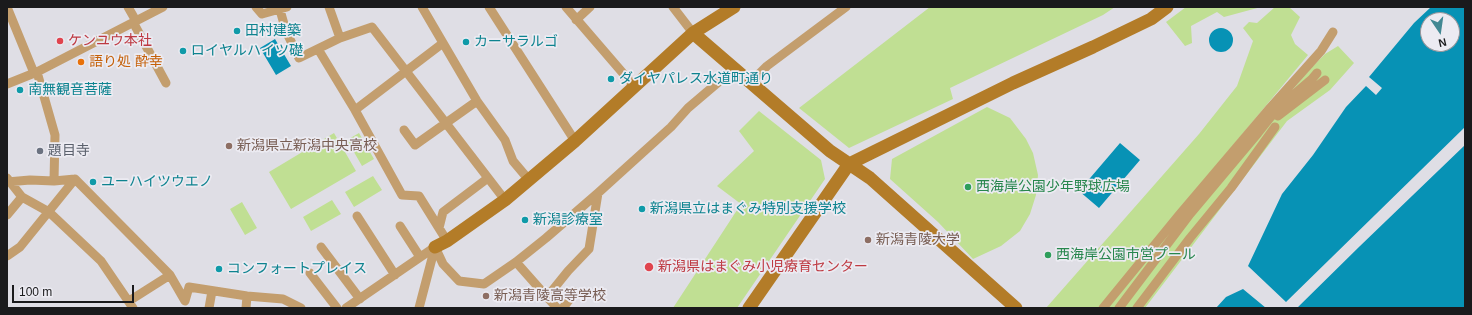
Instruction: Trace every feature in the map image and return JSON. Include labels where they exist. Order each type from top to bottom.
[{"type":"street","points":[[7,7],[35,73],[55,135],[54,181]]},
{"type":"street","points":[[128,7],[134,22],[166,83]]},
{"type":"street","points":[[7,84],[35,73],[163,7]]},
{"type":"street","points":[[256,7],[262,14],[284,8],[286,31],[300,58],[340,38],[372,27],[505,200]]},
{"type":"street","points":[[329,7],[340,38]]},
{"type":"street","points":[[422,7],[477,101],[505,140],[513,161],[529,180]]},
{"type":"street","points":[[489,7],[575,141]]},
{"type":"street","points":[[566,7],[634,86]]},
{"type":"street","points":[[576,20],[590,7]]},
{"type":"street","points":[[673,7],[693,33],[830,151],[870,178],[1016,308]]},
{"type":"street","points":[[346,308],[435,247],[447,241],[505,200],[575,141],[693,33],[734,7]]},
{"type":"street","points":[[749,308],[849,164],[1013,83],[1151,19],[1167,7]]},
{"type":"street","points":[[751,82],[766,66],[844,8]]},
{"type":"street","points":[[1103,308],[1249,132],[1321,51],[1333,32]]},
{"type":"street","points":[[355,110],[443,43]]},
{"type":"street","points":[[318,49],[355,110],[402,195],[419,196],[447,241]]},
{"type":"street","points":[[435,247],[443,264],[459,281],[484,284],[516,262],[546,238],[671,127],[688,108],[735,68]]},
{"type":"street","points":[[1119,308],[1190,214],[1258,134],[1277,109],[1317,73]]},
{"type":"street","points":[[1264,142],[1261,140],[1279,115],[1325,80]]},
{"type":"street","points":[[404,130],[415,145],[477,101]]},
{"type":"street","points":[[1136,308],[1231,188],[1275,127]]},
{"type":"street","points":[[439,228],[443,212],[488,178]]},
{"type":"street","points":[[8,180],[54,181],[75,179]]},
{"type":"street","points":[[7,256],[20,247],[75,179]]},
{"type":"street","points":[[75,179],[170,275],[185,301],[189,287],[247,296],[283,299],[301,308]]},
{"type":"street","points":[[8,180],[22,197],[49,212],[101,261],[131,304],[170,275]]},
{"type":"street","points":[[546,298],[568,271],[589,249],[598,193]]},
{"type":"street","points":[[7,215],[22,197]]},
{"type":"street","points":[[356,216],[395,275]]},
{"type":"street","points":[[400,226],[420,257]]},
{"type":"street","points":[[322,247],[360,299]]},
{"type":"street","points":[[419,308],[435,247]]},
{"type":"street","points":[[516,262],[546,298],[557,308]]},
{"type":"street","points":[[310,273],[337,308]]},
{"type":"street","points":[[209,308],[212,291]]},
{"type":"street","points":[[563,308],[575,292]]},
{"type":"street","points":[[246,308],[247,296]]},
{"type":"green space","points":[[930,7],[1115,7],[1103,15],[950,88],[953,99],[849,148],[799,108]]},
{"type":"green space","points":[[1186,7],[1261,7],[1224,17],[1217,12],[1191,26],[1192,43],[1185,46],[1166,22]]},
{"type":"green space","points":[[1275,7],[1289,7],[1300,17],[1291,35],[1295,44],[1308,55],[1098,308],[1046,308],[1199,134],[1237,86],[1253,41],[1243,28],[1249,22],[1257,23]]},
{"type":"green space","points":[[1338,46],[1354,63],[1330,90],[1287,121],[1145,308],[1107,308],[1180,219],[1313,66],[1325,54]]},
{"type":"green space","name":"西海岸公園少年野球広場","points":[[987,107],[1010,118],[1026,139],[1033,153],[1038,175],[1036,195],[1030,214],[1020,231],[1001,246],[973,259],[938,222],[890,179],[892,159]]},
{"type":"green space","points":[[759,111],[821,160],[825,179],[737,308],[673,308],[741,204],[717,186],[754,151],[739,131]]},
{"type":"green space","points":[[334,133],[356,171],[291,209],[269,172]]},
{"type":"green space","points":[[359,133],[374,159],[362,166],[347,140]]},
{"type":"green space","points":[[373,176],[382,190],[354,207],[345,192]]},
{"type":"green space","points":[[332,200],[341,214],[311,231],[303,217]]},
{"type":"green space","points":[[242,202],[257,228],[245,235],[230,209]]},
{"type":"water","points":[[1431,7],[1465,7],[1465,127],[1286,302],[1248,266],[1282,194],[1313,155],[1346,107],[1366,86],[1376,95],[1382,88],[1369,77],[1420,17],[1420,52],[1460,52],[1460,12],[1426,12]]},
{"type":"water","points":[[1221,28],[1230,31],[1233,40],[1230,49],[1221,52],[1212,49],[1209,40],[1212,31]]},
{"type":"water","points":[[275,39],[291,66],[276,75],[260,48]]},
{"type":"water","points":[[1120,143],[1140,160],[1099,208],[1079,191]]},
{"type":"water","points":[[1465,145],[1465,308],[1297,308],[1360,246]]},
{"type":"water","points":[[1243,289],[1266,308],[1216,308],[1226,297]]},
{"type":"place","name":"田村建築","points":[[237,31]]},
{"type":"place","name":"ケンユウ本社","points":[[60,41]]},
{"type":"place","name":"カーサラルゴ","points":[[466,42]]},
{"type":"place","name":"ロイヤルハイツ礎","points":[[183,51]]},
{"type":"place","name":"語り処 酔幸","points":[[81,62]]},
{"type":"place","name":"ダイヤパレス水道町通り","points":[[611,79]]},
{"type":"place","name":"南無観音菩薩","points":[[20,90]]},
{"type":"place","name":"新潟県立新潟中央高校","points":[[229,146]]},
{"type":"place","name":"題目寺","points":[[40,151]]},
{"type":"place","name":"ユーハイツウエノ","points":[[93,182]]},
{"type":"place","name":"西海岸公園少年野球広場","points":[[968,187]]},
{"type":"place","name":"新潟県立はまぐみ特別支援学校","points":[[642,209]]},
{"type":"place","name":"新潟診療室","points":[[525,220]]},
{"type":"place","name":"新潟青陵大学","points":[[868,240]]},
{"type":"place","name":"西海岸公園市営プール","points":[[1048,255]]},
{"type":"place","name":"新潟県はまぐみ小児療育センター","points":[[649,267]]},
{"type":"place","name":"コンフォートプレイス","points":[[219,269]]},
{"type":"place","name":"新潟青陵高等学校","points":[[486,296]]}]
